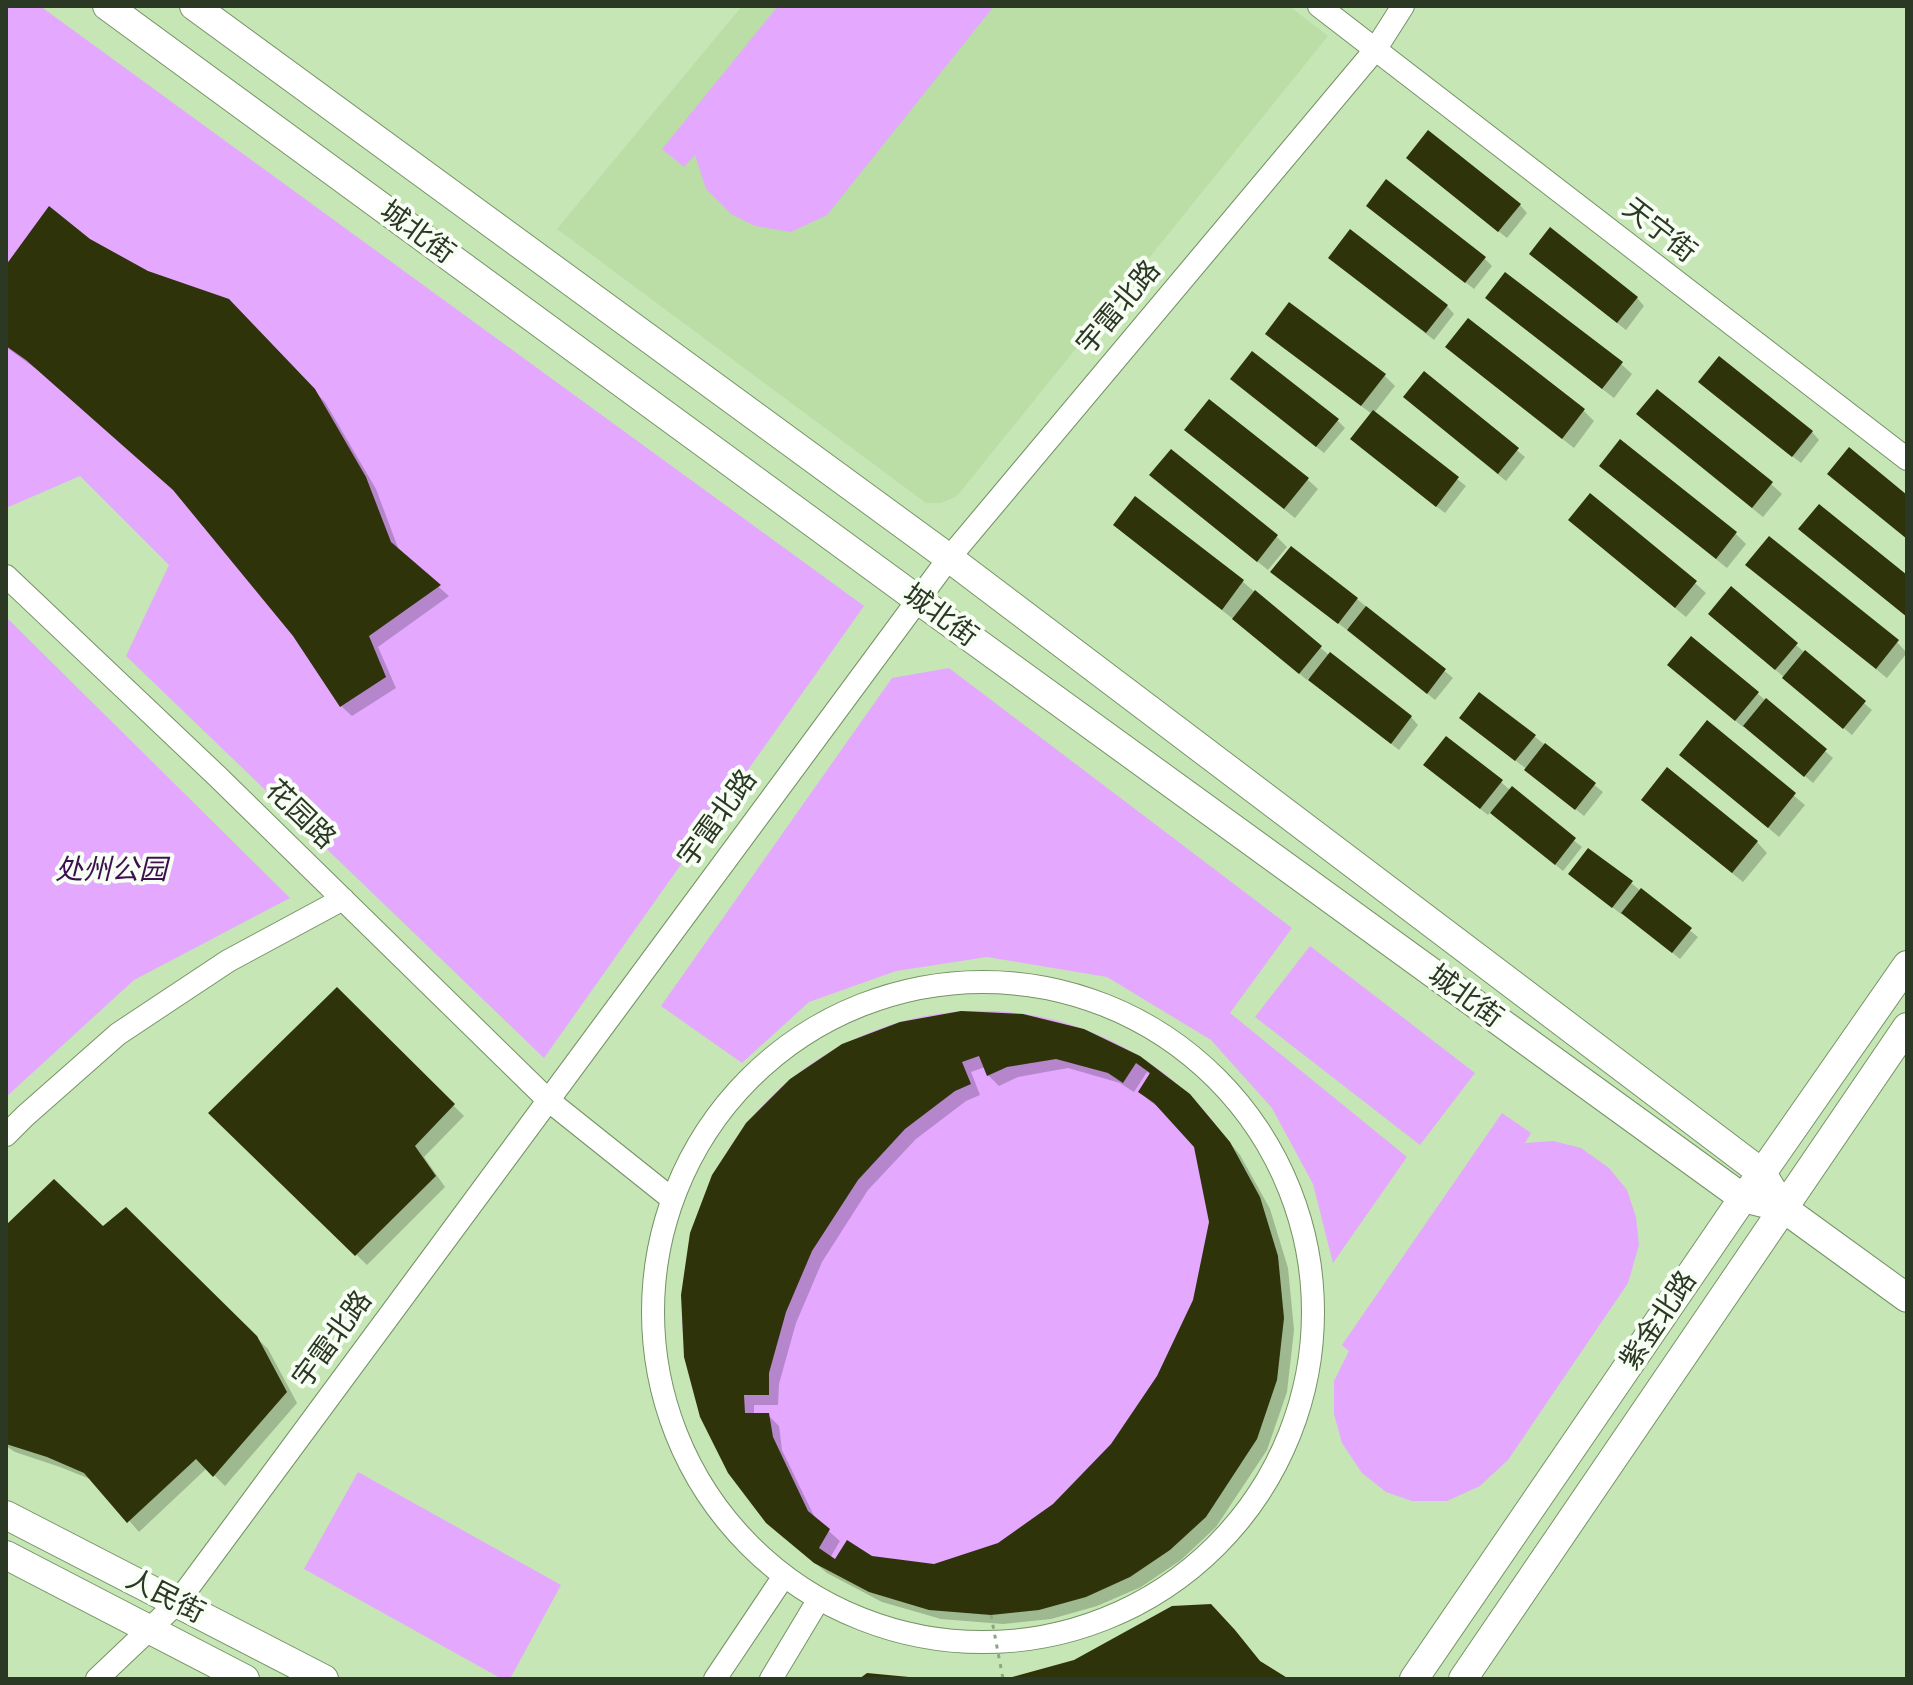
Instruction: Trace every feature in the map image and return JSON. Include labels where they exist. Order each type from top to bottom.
[{"type":"main road","name":"城北街","points":[[107,6],[1743,1198],[1783,1208],[1907,1298]]},
{"type":"main road","name":"城北街","points":[[194,6],[949,558],[1762,1173],[1783,1208]]},
{"type":"main road","name":"紫金北路","points":[[1414,1679],[1743,1198],[1907,965]]},
{"type":"main road","name":"紫金北路","points":[[1463,1679],[1907,1027]]},
{"type":"main road","name":"人民街","points":[[6,1515],[324,1679]]},
{"type":"main road","name":"人民街","points":[[6,1555],[245,1679]]},
{"type":"street","name":"天宁街","points":[[1319,6],[1907,459]]},
{"type":"street","name":"宇雷北路","points":[[97,1679],[177,1603],[949,558],[1375,50],[1403,6]]},
{"type":"street","name":"花园路","points":[[6,576],[217,776],[548,1100],[672,1199]]},
{"type":"street","points":[[6,1135],[118,1034],[228,961],[343,899]]},
{"type":"street","points":[[962,982],[1039,986],[1113,1008],[1179,1047],[1236,1099],[1278,1164],[1305,1236],[1314,1312],[1305,1388],[1280,1460],[1238,1525],[1182,1578],[1116,1616],[1043,1638],[966,1643],[890,1629],[819,1599],[784,1576],[733,1528],[693,1470],[666,1406],[653,1337],[655,1267],[672,1199],[706,1130],[725,1107],[755,1071],[816,1025],[887,995],[962,982]]},
{"type":"street","points":[[715,1679],[784,1576]]},
{"type":"street","points":[[771,1679],[819,1599]]},
{"type":"path","points":[[991,1615],[1003,1679]]},
{"type":"shaded area","points":[[742,6],[1289,6],[1328,36],[957,496],[941,503],[926,503],[557,229]]},
{"type":"green space","points":[[6,6],[40,6],[864,606],[544,1058],[126,656],[169,565],[80,476],[6,508]]},
{"type":"green space","points":[[778,6],[994,6],[827,215],[791,232],[755,226],[731,214],[706,189],[695,155],[684,167],[662,149]]},
{"type":"green space","name":"处州公园","points":[[6,617],[290,898],[134,980],[6,1097]]},
{"type":"green space","points":[[949,668],[1292,928],[1230,1013],[1407,1157],[1333,1263],[1313,1184],[1272,1108],[1211,1040],[1107,977],[987,957],[896,971],[809,1002],[742,1063],[661,1006],[892,678]]},
{"type":"green space","points":[[1310,946],[1475,1073],[1420,1145],[1255,1017]]},
{"type":"green space","points":[[981,1011],[1039,1016],[1096,1033],[1147,1061],[1193,1098],[1230,1144],[1258,1195],[1275,1252],[1280,1310],[1275,1368],[1258,1425],[1230,1476],[1193,1522],[1147,1559],[1096,1587],[1039,1604],[981,1609],[923,1604],[866,1587],[815,1559],[769,1522],[732,1476],[704,1425],[687,1368],[682,1310],[687,1252],[704,1195],[732,1144],[769,1098],[815,1061],[866,1033],[923,1016]]},
{"type":"green space","points":[[1502,1113],[1531,1133],[1525,1143],[1553,1141],[1581,1148],[1609,1168],[1627,1190],[1636,1217],[1639,1245],[1628,1283],[1508,1460],[1480,1486],[1447,1501],[1412,1501],[1386,1492],[1362,1473],[1342,1443],[1334,1414],[1334,1381],[1349,1351],[1342,1345]]},
{"type":"green space","points":[[358,1472],[561,1585],[510,1679],[502,1679],[304,1569]]},
{"type":"building","points":[[1428,130],[1521,204],[1498,232],[1406,158]]},
{"type":"building","points":[[1386,179],[1486,257],[1465,283],[1366,206]]},
{"type":"building","points":[[49,206],[90,239],[148,271],[229,299],[315,389],[366,477],[391,542],[441,585],[369,636],[386,677],[340,707],[293,636],[173,490],[26,360],[6,346],[6,265]]},
{"type":"building","points":[[1550,227],[1638,297],[1617,323],[1529,254]]},
{"type":"building","points":[[1350,229],[1448,305],[1426,333],[1328,258]]},
{"type":"building","points":[[1505,272],[1623,362],[1602,389],[1485,298]]},
{"type":"building","points":[[1289,302],[1386,374],[1361,406],[1265,334]]},
{"type":"building","points":[[1468,318],[1585,409],[1562,439],[1445,347]]},
{"type":"building","points":[[1252,351],[1339,419],[1316,447],[1230,379]]},
{"type":"building","points":[[1719,356],[1813,431],[1792,457],[1698,382]]},
{"type":"building","points":[[1424,371],[1519,448],[1498,474],[1403,397]]},
{"type":"building","points":[[1657,389],[1773,482],[1752,508],[1636,414]]},
{"type":"building","points":[[1209,399],[1309,478],[1284,509],[1184,430]]},
{"type":"building","points":[[1373,410],[1459,477],[1436,507],[1350,439]]},
{"type":"building","points":[[1620,439],[1737,532],[1716,559],[1599,466]]},
{"type":"building","points":[[1849,447],[1907,495],[1907,539],[1827,474]]},
{"type":"building","points":[[1171,449],[1278,535],[1257,562],[1149,475]]},
{"type":"building","points":[[1590,493],[1697,581],[1675,608],[1568,520]]},
{"type":"building","points":[[1135,496],[1244,580],[1222,610],[1113,525]]},
{"type":"building","points":[[1819,504],[1907,575],[1907,617],[1798,529]]},
{"type":"building","points":[[1769,536],[1899,640],[1876,669],[1745,565]]},
{"type":"building","points":[[1291,546],[1358,598],[1338,624],[1270,572]]},
{"type":"building","points":[[1731,586],[1798,643],[1775,670],[1708,614]]},
{"type":"building","points":[[1255,590],[1322,646],[1299,674],[1232,619]]},
{"type":"building","points":[[1366,606],[1446,669],[1427,694],[1347,630]]},
{"type":"building","points":[[1691,636],[1759,692],[1735,721],[1667,665]]},
{"type":"building","points":[[1805,650],[1866,701],[1843,729],[1782,678]]},
{"type":"building","points":[[1330,652],[1412,716],[1391,744],[1308,680]]},
{"type":"building","points":[[1479,692],[1536,735],[1515,761],[1459,718]]},
{"type":"building","points":[[1766,698],[1827,749],[1804,777],[1743,726]]},
{"type":"building","points":[[1707,720],[1796,793],[1768,828],[1679,755]]},
{"type":"building","points":[[1446,736],[1503,780],[1480,809],[1423,765]]},
{"type":"building","points":[[1545,743],[1596,783],[1575,810],[1524,770]]},
{"type":"building","points":[[1667,767],[1758,841],[1732,873],[1641,800]]},
{"type":"building","points":[[1512,786],[1576,838],[1555,865],[1490,813]]},
{"type":"building","points":[[1588,848],[1633,881],[1612,908],[1568,874]]},
{"type":"building","points":[[1641,888],[1692,928],[1672,953],[1621,913]]},
{"type":"building","points":[[337,987],[455,1104],[415,1146],[436,1176],[355,1256],[208,1113]]},
{"type":"building","points":[[961,1011],[1023,1014],[1084,1029],[1140,1056],[1190,1094],[1230,1142],[1260,1197],[1278,1256],[1284,1318],[1277,1380],[1257,1439],[1206,1517],[1170,1550],[1130,1577],[1086,1597],[1039,1610],[991,1615],[929,1610],[869,1592],[814,1563],[766,1523],[728,1473],[700,1417],[684,1357],[681,1295],[690,1233],[712,1175],[746,1123],[790,1079],[842,1044],[900,1022]],"holes":[[[979,1056],[987,1076],[1007,1067],[1056,1059],[1108,1073],[1123,1083],[1136,1063],[1150,1073],[1138,1092],[1154,1103],[1194,1147],[1209,1222],[1193,1300],[1157,1376],[1111,1444],[1053,1504],[998,1543],[934,1564],[872,1556],[847,1540],[835,1559],[819,1548],[830,1529],[808,1511],[773,1437],[769,1413],[745,1413],[744,1395],[769,1395],[769,1373],[786,1312],[812,1251],[858,1180],[905,1129],[955,1091],[971,1084],[962,1062]]]},
{"type":"building","points":[[54,1179],[103,1226],[126,1207],[257,1336],[287,1392],[213,1477],[196,1459],[127,1523],[84,1473],[6,1444],[6,1225]]},
{"type":"building","points":[[1211,1604],[1260,1661],[1289,1679],[1005,1679],[1074,1660],[1172,1606]]},
{"type":"building","points":[[867,1673],[909,1677],[909,1679],[859,1679]]}]
